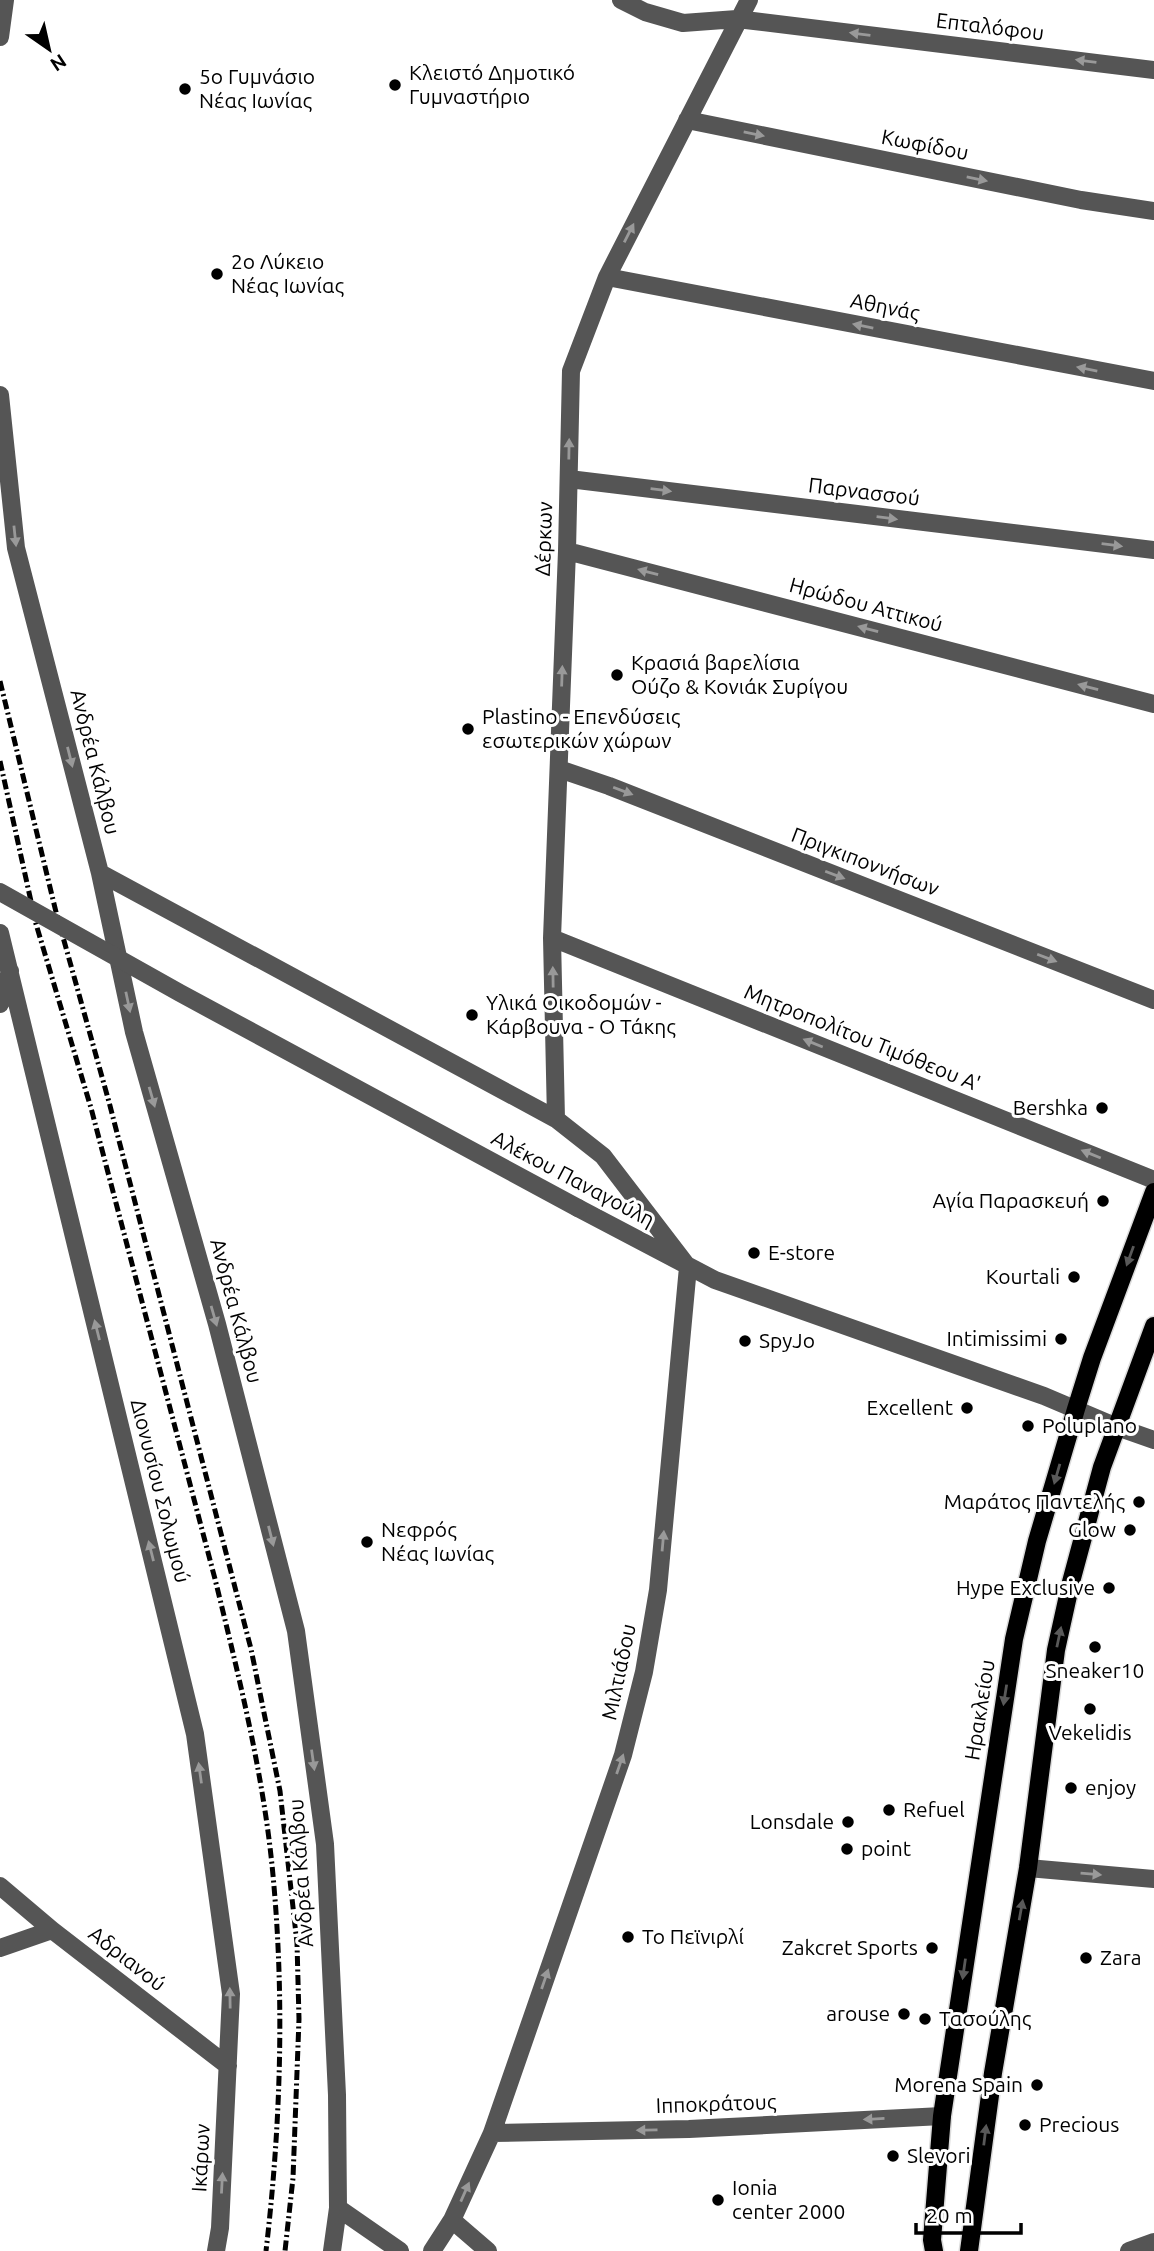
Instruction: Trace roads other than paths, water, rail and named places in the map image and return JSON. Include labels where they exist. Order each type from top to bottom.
[{"type":"main road","name":"Ηρακλείου","points":[[934,2251],[932,2240],[942,2116],[1014,1639],[1037,1541],[1092,1357],[1154,1192]]},
{"type":"main road","points":[[969,2251],[993,2073],[1028,1868],[1056,1650],[1102,1467],[1154,1326]]},
{"type":"street","points":[[0,37],[5,0]]},
{"type":"street","name":"Επταλόφου","points":[[621,0],[645,12],[683,23],[737,19],[1154,69]]},
{"type":"street","points":[[730,0],[737,19]]},
{"type":"street","name":"Δέρκων","points":[[556,1119],[552,938],[571,372],[607,277],[749,0]]},
{"type":"street","name":"Κωφίδου","points":[[687,120],[1067,198],[1154,211]]},
{"type":"street","name":"Αθηνάς","points":[[607,277],[1154,382]]},
{"type":"street","name":"Ανδρέα Κάλβου","points":[[0,395],[16,548],[100,873],[134,1032],[217,1324],[296,1631],[325,1844],[337,2095],[338,2208],[332,2251]]},
{"type":"street","name":"Παρνασσού","points":[[569,479],[1154,550]]},
{"type":"street","name":"Ηρώδου Αττικού","points":[[567,551],[1154,704]]},
{"type":"street","name":"Πριγκιποννήσων","points":[[559,769],[622,791],[1154,1000]]},
{"type":"street","points":[[100,873],[556,1119],[603,1156],[688,1267]]},
{"type":"street","name":"Αλέκου Παναγούλη","points":[[0,892],[180,993],[715,1280],[1076,1409],[1154,1440]]},
{"type":"street","name":"Διονυσίου Σολωμού","points":[[0,933],[5,964],[195,1734],[231,1994],[228,2066]]},
{"type":"street","name":"Μητροπολίτου Τιμόθεου Α'","points":[[552,938],[1154,1180]]},
{"type":"street","points":[[0,1004],[5,964]]},
{"type":"street","name":"Μιλτιάδου","points":[[432,2251],[452,2220],[492,2133],[623,1755],[644,1672],[658,1590],[688,1267]]},
{"type":"street","points":[[1028,1868],[1154,1879]]},
{"type":"street","name":"Αδριανού","points":[[0,1886],[52,1930],[228,2066]]},
{"type":"street","points":[[0,1948],[52,1930]]},
{"type":"street","name":"Ικάρων","points":[[216,2251],[220,2228],[228,2066]]},
{"type":"street","name":"Ιπποκράτους","points":[[492,2133],[689,2129],[942,2116]]},
{"type":"street","points":[[338,2208],[400,2251]]},
{"type":"street","points":[[452,2220],[488,2251]]},
{"type":"street","points":[[1129,2251],[1154,2242]]},
{"type":"railway","points":[[0,681],[56,912],[109,1102],[251,1649],[280,1791],[297,1943],[299,2019],[293,2178],[285,2251]]},
{"type":"railway","points":[[0,761],[36,924],[91,1108],[215,1579],[262,1793],[276,1913],[280,2010],[278,2106],[266,2251]]},
{"type":"place","name":"Κλειστό Δημοτικό Γυμναστήριο","points":[[395,85]]},
{"type":"place","name":"5ο Γυμνάσιο Νέας Ιωνίας","points":[[185,89]]},
{"type":"place","name":"2ο Λύκειο Νέας Ιωνίας","points":[[217,274]]},
{"type":"place","name":"Κρασιά βαρελίσια Ούζο & Κονιάκ Συρίγου","points":[[617,675]]},
{"type":"place","name":"Plastino - Επενδύσεις εσωτερικών χώρων","points":[[468,729]]},
{"type":"place","name":"Υλικά Οικοδομών - Κάρβουνα - Ο Τάκης","points":[[472,1015]]},
{"type":"place","name":"Bershka","points":[[1102,1108]]},
{"type":"place","name":"Αγία Παρασκευή","points":[[1103,1201]]},
{"type":"place","name":"E-store","points":[[754,1253]]},
{"type":"place","name":"Kourtali","points":[[1074,1277]]},
{"type":"place","name":"Intimissimi","points":[[1061,1339]]},
{"type":"place","name":"SpyJo","points":[[745,1341]]},
{"type":"place","name":"Excellent","points":[[967,1408]]},
{"type":"place","name":"Poluplano","points":[[1028,1426]]},
{"type":"place","name":"Μαράτος Παντελής","points":[[1139,1502]]},
{"type":"place","name":"Glow","points":[[1130,1530]]},
{"type":"place","name":"Νεφρός Νέας Ιωνίας","points":[[367,1542]]},
{"type":"place","name":"Hype Exclusive","points":[[1109,1588]]},
{"type":"place","name":"Sneaker10","points":[[1095,1647]]},
{"type":"place","name":"Vekelidis","points":[[1090,1709]]},
{"type":"place","name":"enjoy","points":[[1071,1788]]},
{"type":"place","name":"Refuel","points":[[889,1810]]},
{"type":"place","name":"Lonsdale","points":[[848,1822]]},
{"type":"place","name":"point","points":[[847,1849]]},
{"type":"place","name":"Το Πεϊνιρλί","points":[[628,1937]]},
{"type":"place","name":"Zakcret Sports","points":[[932,1948]]},
{"type":"place","name":"Zara","points":[[1086,1958]]},
{"type":"place","name":"arouse","points":[[904,2014]]},
{"type":"place","name":"Τασούλης","points":[[925,2019]]},
{"type":"place","name":"Morena Spain","points":[[1037,2085]]},
{"type":"place","name":"Precious","points":[[1025,2125]]},
{"type":"place","name":"Slevori","points":[[893,2156]]},
{"type":"place","name":"Ionia center 2000","points":[[718,2200]]}]
